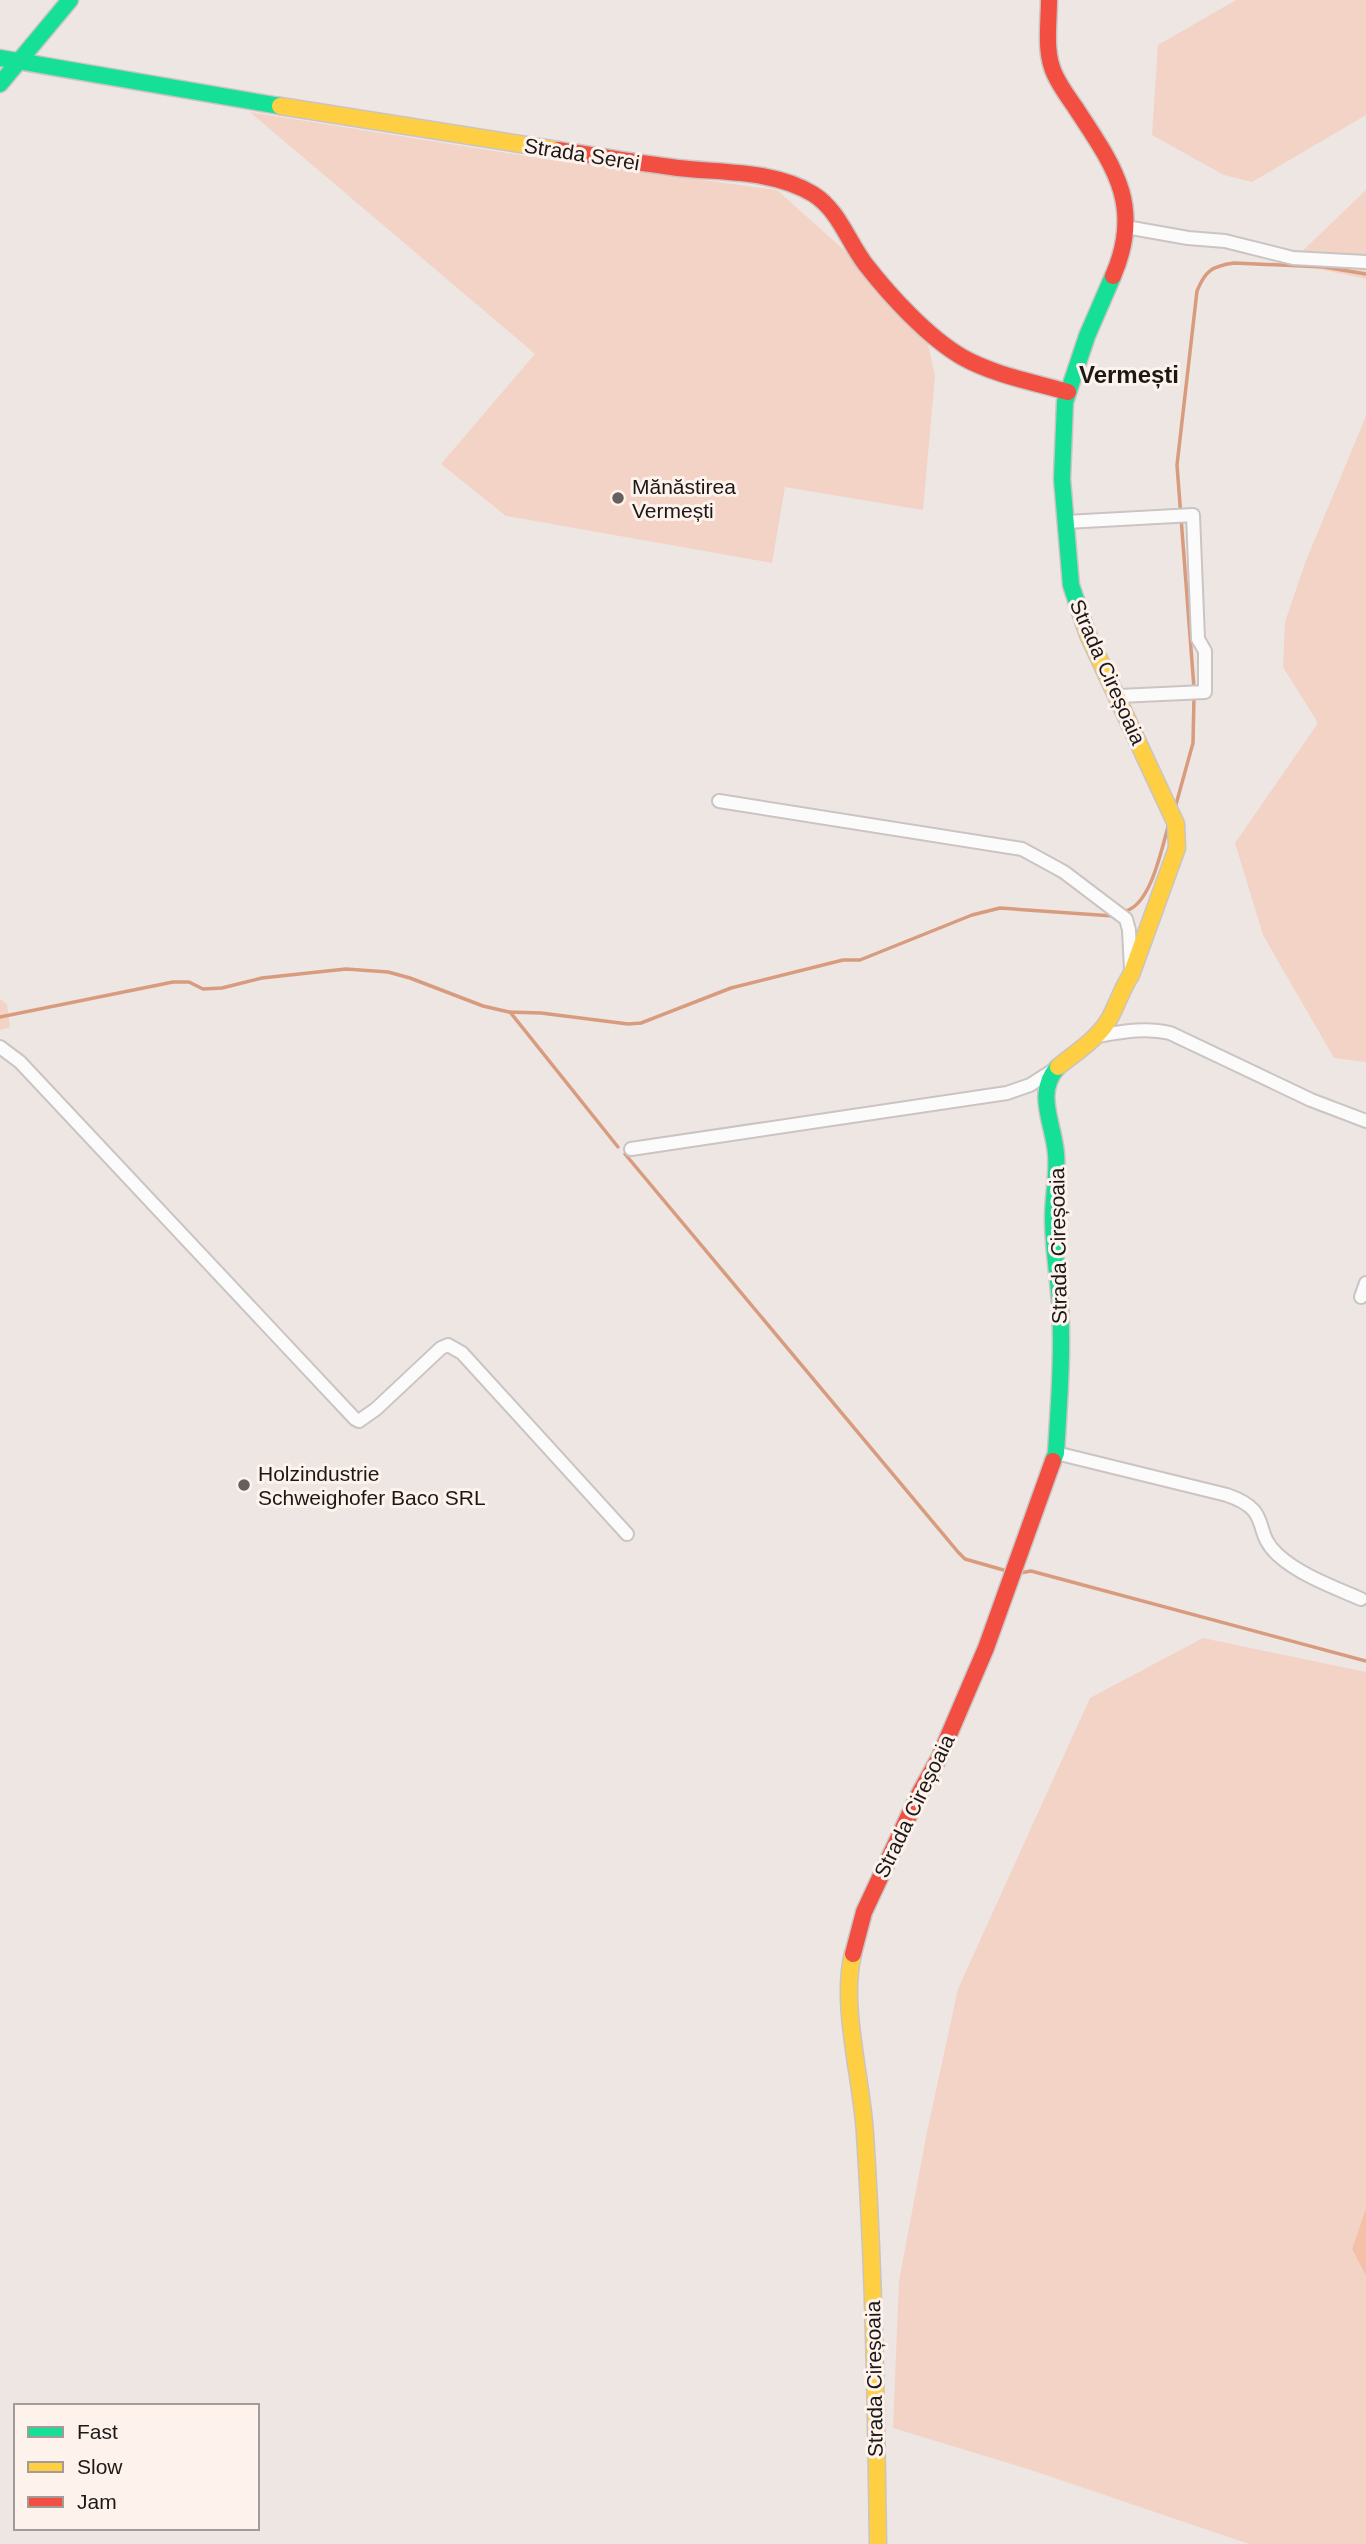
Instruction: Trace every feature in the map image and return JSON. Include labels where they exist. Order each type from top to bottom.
[{"type":"street","points":[[0,83],[70,0]]},
{"type":"street","name":"Strada Cireșoaia","points":[[878,2544],[869,2188],[864,2111],[848,1994],[848,1972],[864,1912],[918,1796],[939,1758],[986,1648],[1056,1453],[1060,1389],[1060,1305],[1053,1217],[1057,1181],[1056,1150],[1046,1109],[1046,1087],[1055,1069],[1097,1036],[1109,1019],[1120,991],[1131,975],[1146,928],[1163,892],[1178,842],[1176,824],[1119,696],[1088,635],[1070,585],[1062,479],[1062,443],[1068,393],[1091,325],[1121,258],[1126,227],[1122,194],[1111,163],[1054,74],[1049,55],[1049,0]]},
{"type":"street","name":"Strada Serei","points":[[0,58],[332,116],[796,185],[807,189],[824,202],[843,224],[855,251],[869,269],[954,351],[972,361],[1068,393]]},
{"type":"street","points":[[1126,227],[1188,238],[1224,241],[1293,257],[1366,262]]},
{"type":"street","points":[[1066,522],[1193,515],[1198,639],[1205,651],[1205,692],[1119,696]]},
{"type":"street","points":[[719,800],[1022,849],[1064,872],[1126,919],[1131,975]]},
{"type":"street","points":[[1097,1036],[1130,1031],[1157,1030],[1170,1033],[1311,1100],[1366,1121]]},
{"type":"street","points":[[0,1047],[20,1062],[355,1419],[359,1420],[376,1409],[441,1348],[448,1345],[454,1347],[627,1534]]},
{"type":"street","points":[[631,1149],[1007,1093],[1030,1086],[1055,1069]]},
{"type":"street","points":[[1361,1297],[1366,1283]]},
{"type":"street","points":[[1056,1453],[1227,1494],[1246,1501],[1258,1514],[1275,1553],[1322,1582],[1361,1599]]},
{"type":"shaded area","points":[[1236,0],[1366,0],[1366,115],[1252,182],[1224,175],[1152,135],[1158,45]]},
{"type":"shaded area","points":[[250,112],[545,159],[777,190],[854,259],[927,340],[935,376],[923,510],[785,487],[772,563],[506,516],[441,464],[535,354]]},
{"type":"shaded area","points":[[1366,190],[1366,279],[1290,263]]},
{"type":"shaded area","points":[[1366,416],[1366,1062],[1334,1058],[1263,935],[1235,843],[1318,723],[1283,667],[1285,622],[1305,563]]},
{"type":"shaded area","points":[[0,999],[7,1004],[10,1027],[0,1030]]},
{"type":"shaded area","points":[[1203,1638],[1366,1672],[1366,2208],[1352,2249],[1366,2276],[1366,2544],[1249,2544],[1034,2471],[893,2428],[899,2281],[958,1989],[1090,1698]]},
{"type":"shaded area","points":[[1366,2208],[1366,2276],[1352,2249]]},
{"type":"waterway","points":[[1194,688],[1177,465],[1197,291],[1210,271],[1234,263],[1324,267],[1366,274]]},
{"type":"waterway","points":[[1175,808],[1193,743],[1194,696]]},
{"type":"waterway","points":[[1126,911],[1135,906],[1148,887],[1168,827]]},
{"type":"waterway","points":[[0,1017],[173,982],[189,982],[203,989],[222,988],[262,978],[346,969],[388,972],[483,1006],[509,1012],[641,1023],[731,988],[843,960],[860,960],[972,915],[1000,908],[1113,916]]},
{"type":"waterway","points":[[510,1012],[618,1147]]},
{"type":"waterway","points":[[625,1154],[958,1552],[965,1559],[1007,1571]]},
{"type":"waterway","points":[[1020,1573],[1031,1571],[1366,1661]]},
{"type":"traffic: fast","points":[[0,84],[70,0]]},
{"type":"traffic: fast","points":[[0,58],[280,106]]},
{"type":"traffic: fast","points":[[1080,612],[1071,585],[1062,479],[1065,402],[1087,336],[1113,276]]},
{"type":"traffic: fast","points":[[1053,1461],[1056,1453],[1061,1322],[1053,1229],[1056,1154],[1046,1098],[1047,1087],[1058,1067]]},
{"type":"traffic: slow","points":[[280,106],[558,150]]},
{"type":"traffic: slow","points":[[1058,1067],[1091,1040],[1111,1015],[1131,975],[1177,848],[1176,824],[1088,635],[1080,612]]},
{"type":"traffic: slow","points":[[853,1954],[849,1996],[863,2113],[868,2185],[878,2544]]},
{"type":"traffic: jam","points":[[1049,0],[1049,57],[1055,75],[1112,167],[1125,207],[1122,251],[1113,276]]},
{"type":"traffic: jam","points":[[558,150],[678,168],[748,174],[798,186],[813,194],[830,209],[866,265],[887,290],[923,328],[949,349],[987,369],[1068,392]]},
{"type":"traffic: jam","points":[[853,1954],[864,1912],[918,1796],[939,1758],[986,1648],[1053,1461]]},
{"type":"place","name":"Mănăstirea Vermești","points":[[618,498]]},
{"type":"place","name":"Holzindustrie Schweighofer Baco SRL","points":[[244,1485]]},
{"type":"district","name":"Vermești","points":[[1129,374]]}]
